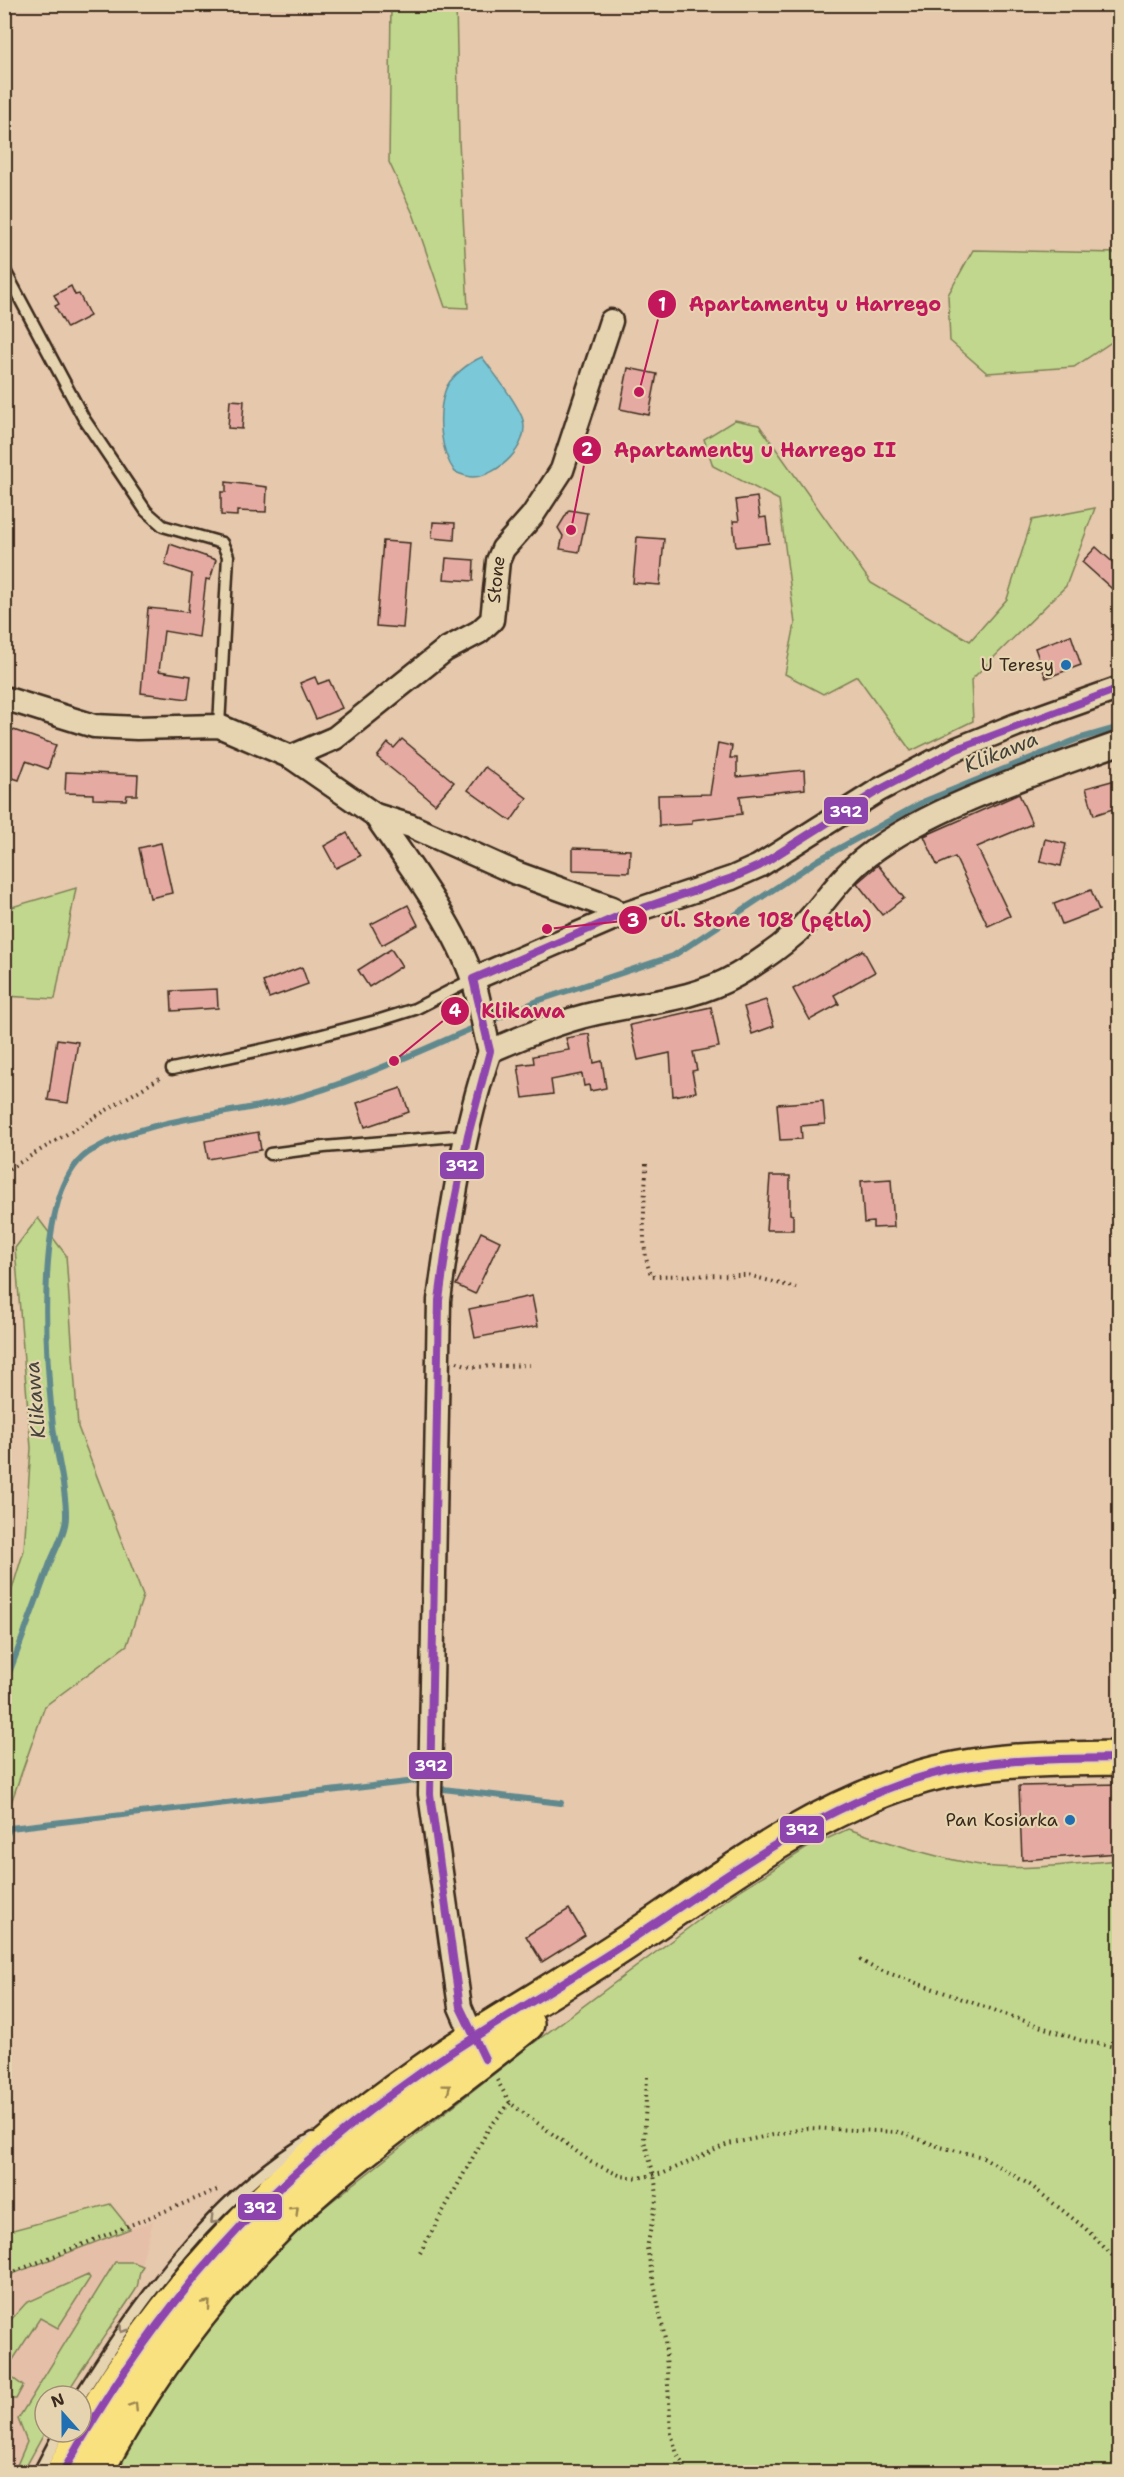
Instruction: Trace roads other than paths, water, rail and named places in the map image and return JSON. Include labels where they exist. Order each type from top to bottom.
[{"type":"highway","points":[[96,2472],[155,2373],[199,2313],[239,2266],[334,2174],[486,2061],[631,1940],[784,1836],[866,1796],[917,1778],[973,1764],[1119,1758]]},
{"type":"highway","points":[[63,2472],[116,2380],[159,2318],[203,2264],[283,2182],[346,2128],[486,2061]]},
{"type":"street","name":"Słone","points":[[291,757],[335,738],[445,650],[479,632],[492,620],[498,561],[503,549],[532,516],[562,470],[611,321]]},
{"type":"street","points":[[476,990],[619,916],[732,878],[759,866],[879,790],[957,749],[1119,688]]},
{"type":"street","points":[[4,698],[94,726],[137,728],[219,726],[291,757],[375,815],[411,826],[516,873],[612,908],[619,916]]},
{"type":"street","points":[[488,1043],[597,1013],[678,999],[707,990],[738,975],[796,933],[849,872],[889,841],[920,823],[970,801],[1119,743]]},
{"type":"street","points":[[375,815],[420,880],[458,945],[476,990],[488,1043],[448,1235],[439,1300],[430,1794],[460,2007],[486,2061]]},
{"type":"lane","points":[[4,269],[84,419],[146,512],[163,526],[222,543],[228,556],[219,726]]},
{"type":"lane","points":[[172,1070],[284,1045],[380,1020],[476,990]]},
{"type":"lane","points":[[270,1154],[324,1147],[468,1135]]},
{"type":"lane","points":[[88,2384],[120,2332],[179,2256],[245,2188],[285,2154],[314,2138],[346,2128]]},
{"type":"lane","points":[[39,2472],[54,2444]]},
{"type":"water","points":[[482,357],[516,405],[523,420],[524,430],[522,440],[510,458],[492,471],[471,477],[455,472],[450,464],[441,433],[441,411],[445,391],[451,380],[466,366]]},
{"type":"waterway","name":"Klikawa","points":[[488,1022],[540,1000],[673,956],[818,860],[925,801],[1078,739],[1120,727]]},
{"type":"waterway","name":"Klikawa","points":[[4,1686],[66,1522],[65,1493],[52,1416],[46,1315],[51,1234],[59,1198],[72,1170],[91,1151],[138,1131],[312,1093],[384,1066],[478,1026]]},
{"type":"waterway","points":[[4,1840],[10,1828],[416,1781]]},
{"type":"waterway","points":[[443,1789],[561,1803]]},
{"type":"place","name":"Apartamenty u Harrego","points":[[639,392]]},
{"type":"place","name":"Apartamenty u Harrego II","points":[[571,530]]},
{"type":"place","name":"U Teresy","points":[[1066,665]]},
{"type":"place","name":"ul. Słone 108 (pętla)","points":[[547,929]]},
{"type":"place","name":"Klikawa","points":[[394,1061]]},
{"type":"place","name":"Pan Kosiarka","points":[[1070,1820]]}]
